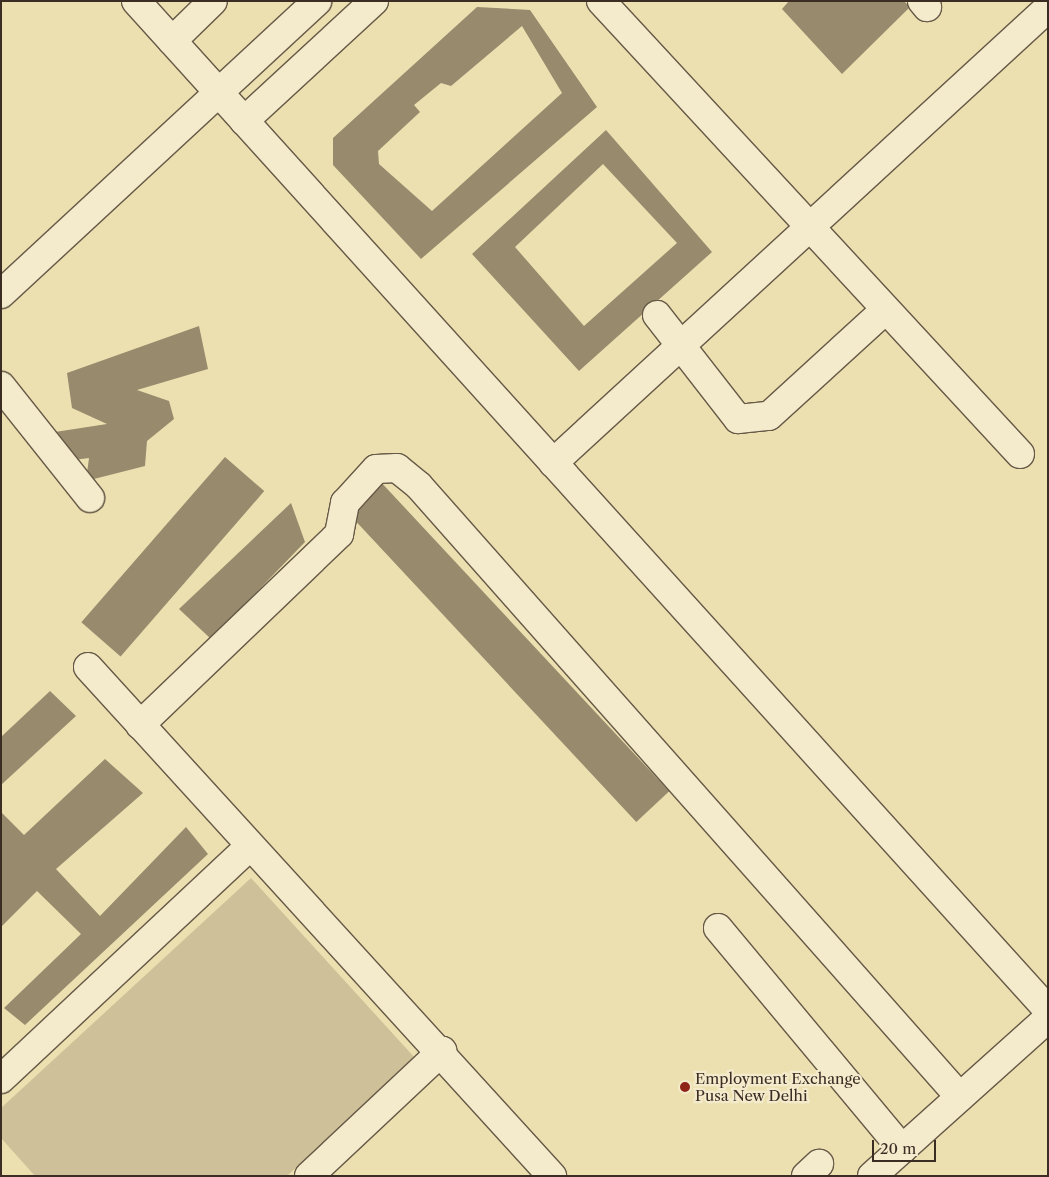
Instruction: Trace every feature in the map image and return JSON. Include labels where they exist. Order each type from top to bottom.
[{"type":"lane","points":[[136,1],[1048,1010]]},
{"type":"lane","points":[[172,41],[213,1]]},
{"type":"lane","points":[[1,294],[221,95],[317,1]]},
{"type":"lane","points":[[244,121],[374,1]]},
{"type":"lane","points":[[604,2],[809,228],[1020,454]]},
{"type":"lane","points":[[553,463],[1048,8]]},
{"type":"lane","points":[[657,315],[683,344],[738,418],[769,416],[886,310]]},
{"type":"lane","points":[[1,386],[90,498]]},
{"type":"lane","points":[[140,725],[339,534],[345,503],[376,469],[396,468],[419,486],[960,1097]]},
{"type":"lane","points":[[88,667],[250,846],[442,1051],[552,1176]]},
{"type":"lane","points":[[1,1079],[250,846]]},
{"type":"lane","points":[[718,928],[902,1149]]},
{"type":"lane","points":[[872,1176],[1048,1018]]},
{"type":"lane","points":[[309,1176],[442,1051]]},
{"type":"shaded area","points":[[251,878],[415,1058],[287,1176],[35,1176],[1,1138],[1,1108]]},
{"type":"building","points":[[789,1],[904,1],[910,7],[842,74],[782,9]]},
{"type":"building","points":[[477,7],[530,10],[597,107],[421,259],[333,165],[333,138]],"holes":[[[522,26],[562,93],[432,211],[379,164],[378,151],[420,112],[414,105],[441,83],[451,86]]]},
{"type":"building","points":[[606,130],[712,252],[579,371],[472,254]],"holes":[[[603,164],[677,243],[584,326],[515,247]]]},
{"type":"building","points":[[199,326],[208,369],[137,390],[169,401],[174,419],[147,441],[145,466],[86,481],[89,458],[66,461],[55,432],[107,424],[72,408],[67,373]]},
{"type":"building","points":[[225,457],[264,491],[121,656],[81,622]]},
{"type":"building","points":[[378,479],[669,791],[636,822],[345,510]]},
{"type":"building","points":[[291,503],[305,542],[211,639],[179,609]]},
{"type":"building","points":[[50,691],[76,716],[1,785],[1,737]]},
{"type":"building","points":[[105,759],[143,793],[56,869],[100,916],[186,827],[208,854],[25,1025],[4,1008],[81,934],[37,891],[1,927],[1,812],[24,835]]},
{"type":"place","name":"Employment Exchange Pusa New Delhi","points":[[685,1087]]}]
